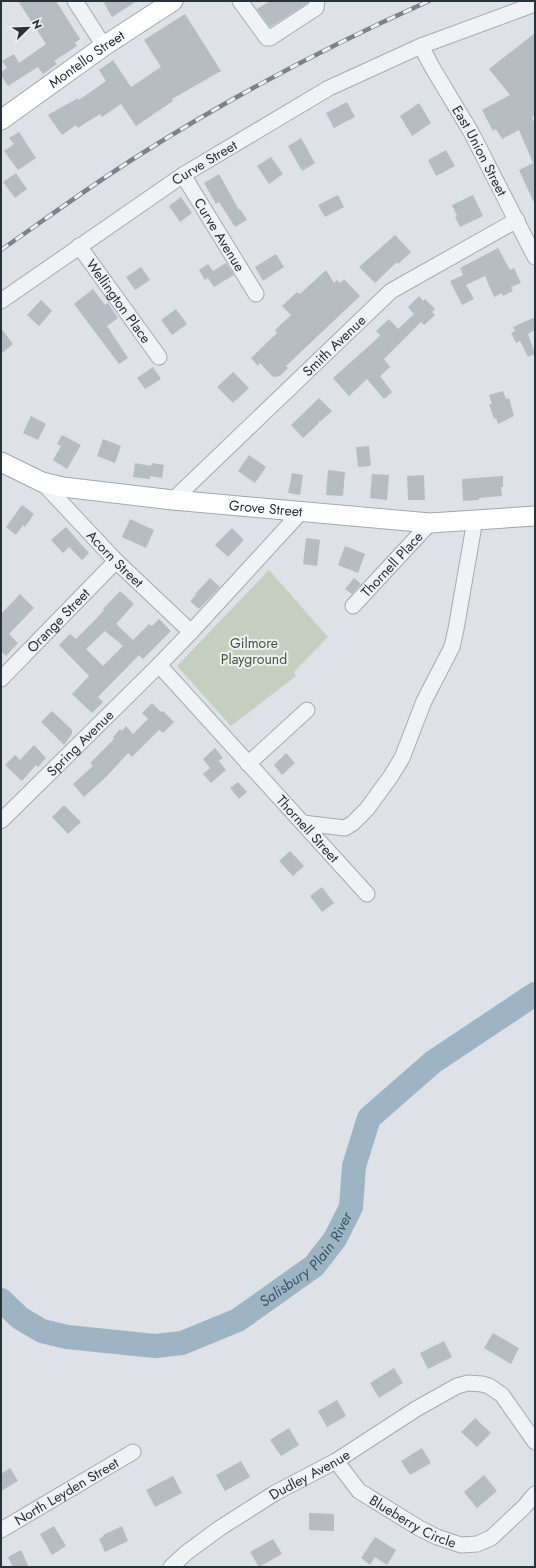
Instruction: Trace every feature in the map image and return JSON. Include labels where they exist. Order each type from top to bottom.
[{"type":"main road","name":"Montello Street","points":[[1,120],[104,46],[173,1]]},
{"type":"main road","name":"Grove Street","points":[[1,462],[42,482],[63,487],[172,500],[430,523],[535,516]]},
{"type":"street","points":[[75,1],[104,46]]},
{"type":"street","points":[[244,7],[264,35],[267,38],[270,38],[316,8],[317,1]]},
{"type":"street","name":"Curve Street","points":[[1,301],[182,175],[329,88],[421,46],[535,4]]},
{"type":"street","name":"East Union Street","points":[[421,46],[471,132],[535,257]]},
{"type":"street","name":"Curve Avenue","points":[[182,175],[256,294]]},
{"type":"street","name":"Smith Avenue","points":[[172,500],[391,291],[517,220]]},
{"type":"street","name":"Wellington Place","points":[[79,246],[159,356]]},
{"type":"street","name":"Acorn Street","points":[[42,482],[116,561],[191,632]]},
{"type":"street","name":"Spring Avenue","points":[[1,821],[191,632],[301,512]]},
{"type":"street","points":[[304,823],[341,828],[348,826],[367,809],[392,776],[402,758],[424,701],[452,647],[475,520]]},
{"type":"street","name":"Thornell Place","points":[[354,606],[430,523]]},
{"type":"street","name":"Orange Street","points":[[1,679],[116,561]]},
{"type":"street","points":[[159,664],[248,764],[307,710]]},
{"type":"street","name":"Thornell Street","points":[[248,764],[304,823],[367,894]]},
{"type":"street","name":"Dudley Avenue","points":[[171,1567],[192,1548],[220,1528],[275,1493],[336,1461],[416,1409],[452,1389],[468,1383],[489,1386],[502,1395],[535,1442]]},
{"type":"street","name":"North Leyden Street","points":[[1,1530],[133,1452]]},
{"type":"street","name":"Blueberry Circle","points":[[336,1461],[359,1491],[419,1528],[442,1539],[461,1545],[477,1544],[491,1538],[524,1507],[535,1494]]},
{"type":"green space","name":"Gilmore Playground","points":[[269,570],[328,637],[294,672],[296,676],[231,726],[177,666]]},
{"type":"building","points":[[18,1],[56,1],[80,39],[75,43],[77,46],[54,61],[57,64],[43,74],[38,67],[8,86],[1,75],[1,72],[7,68],[2,61],[14,54],[19,63],[46,44]]},
{"type":"building","points":[[103,1],[137,1],[112,17]]},
{"type":"building","points":[[270,1],[308,1],[308,3],[270,27],[257,9]]},
{"type":"building","points":[[185,14],[221,71],[172,99],[173,101],[136,126],[121,104],[102,117],[100,114],[78,128],[76,125],[62,135],[48,115],[78,98],[79,100],[106,81],[99,70],[113,60],[131,87],[161,67],[144,40]]},
{"type":"building","points":[[535,33],[535,115],[532,117],[535,125],[535,205],[519,170],[533,163],[519,130],[502,139],[496,129],[493,131],[482,110],[510,95],[489,69]]},
{"type":"building","points":[[347,102],[355,117],[334,128],[326,113]]},
{"type":"building","points":[[419,103],[431,123],[412,136],[400,116]]},
{"type":"building","points":[[19,132],[36,158],[18,170],[4,151],[14,144],[9,138]]},
{"type":"building","points":[[301,138],[315,163],[302,171],[288,146]]},
{"type":"building","points":[[446,150],[455,166],[436,176],[428,160]]},
{"type":"building","points":[[271,157],[283,174],[269,184],[257,166]]},
{"type":"building","points":[[16,173],[27,189],[15,198],[3,182]]},
{"type":"building","points":[[219,174],[239,210],[240,209],[247,220],[235,227],[219,202],[216,204],[204,183]]},
{"type":"building","points":[[338,195],[344,207],[325,217],[318,205]]},
{"type":"building","points":[[473,195],[483,216],[460,227],[455,217],[457,216],[452,205]]},
{"type":"building","points":[[181,197],[192,213],[180,222],[169,206]]},
{"type":"building","points":[[395,235],[411,252],[398,264],[397,262],[375,283],[359,267]]},
{"type":"building","points":[[498,248],[510,270],[514,268],[521,283],[511,287],[513,291],[503,296],[502,293],[494,297],[485,276],[466,285],[474,299],[462,305],[450,281],[463,275],[460,268]]},
{"type":"building","points":[[276,254],[284,267],[263,281],[255,267]]},
{"type":"building","points":[[226,263],[234,275],[214,287],[208,278],[205,280],[199,270],[208,264],[213,271]]},
{"type":"building","points":[[141,267],[150,280],[135,290],[126,277]]},
{"type":"building","points":[[326,270],[334,283],[337,280],[340,283],[344,279],[360,296],[286,366],[288,368],[280,376],[274,377],[260,363],[258,366],[251,358],[277,333],[275,330],[291,315],[282,306],[297,292],[300,294]]},
{"type":"building","points":[[93,289],[105,305],[108,303],[118,318],[107,326],[128,358],[119,364],[74,304]]},
{"type":"building","points":[[419,296],[423,301],[425,299],[435,309],[432,312],[435,315],[424,325],[421,322],[384,359],[390,367],[380,376],[392,392],[384,399],[367,379],[349,396],[333,378],[379,337],[380,335],[376,331],[389,319],[398,329],[414,314],[408,307]]},
{"type":"building","points":[[41,300],[52,311],[39,326],[27,315]]},
{"type":"building","points":[[176,309],[187,324],[172,335],[161,320]]},
{"type":"building","points":[[535,317],[535,330],[528,334],[535,354],[528,357],[520,341],[516,343],[511,333],[515,331],[513,327]]},
{"type":"building","points":[[1,328],[13,344],[1,354]]},
{"type":"building","points":[[153,367],[161,379],[145,389],[137,378]]},
{"type":"building","points":[[233,372],[249,388],[233,403],[217,387]]},
{"type":"building","points":[[503,391],[506,399],[509,398],[514,416],[498,424],[496,418],[494,419],[489,404],[492,404],[489,395]]},
{"type":"building","points":[[319,398],[332,411],[321,421],[319,421],[318,424],[303,438],[291,425]]},
{"type":"building","points":[[31,416],[46,424],[38,440],[23,433]]},
{"type":"building","points":[[62,435],[81,445],[67,469],[53,460],[61,446],[57,444]]},
{"type":"building","points":[[103,439],[121,446],[115,463],[97,456]]},
{"type":"building","points":[[369,446],[371,466],[358,467],[356,447]]},
{"type":"building","points":[[249,455],[266,467],[255,483],[238,471]]},
{"type":"building","points":[[135,463],[151,466],[152,463],[164,465],[162,478],[150,476],[150,479],[133,477]]},
{"type":"building","points":[[328,470],[345,472],[343,496],[326,495]]},
{"type":"building","points":[[292,473],[303,475],[300,495],[288,493]]},
{"type":"building","points":[[372,474],[389,475],[387,500],[370,498]]},
{"type":"building","points":[[424,475],[425,500],[408,500],[407,476]]},
{"type":"building","points":[[503,476],[503,487],[501,487],[502,496],[463,501],[462,479]]},
{"type":"building","points":[[22,505],[34,514],[25,527],[23,525],[16,535],[6,527]]},
{"type":"building","points":[[130,519],[154,530],[146,548],[122,537]]},
{"type":"building","points":[[66,527],[89,553],[82,560],[69,547],[63,553],[51,540]]},
{"type":"building","points":[[232,528],[244,540],[228,557],[215,545]]},
{"type":"building","points":[[306,538],[320,540],[317,566],[303,564]]},
{"type":"building","points":[[345,546],[365,554],[358,573],[338,565]]},
{"type":"building","points":[[210,578],[220,587],[199,609],[190,601]]},
{"type":"building","points":[[354,578],[361,584],[352,594],[345,589]]},
{"type":"building","points":[[120,591],[134,604],[116,624],[133,640],[149,624],[152,626],[159,619],[171,631],[143,659],[139,655],[98,697],[103,702],[92,713],[72,694],[89,676],[59,645],[70,634],[76,639],[96,619],[104,610],[103,609]],"holes":[[[105,631],[123,646],[103,666],[86,649]]]},
{"type":"building","points":[[20,594],[34,608],[9,634],[18,643],[6,656],[1,651],[1,614]]},
{"type":"building","points":[[152,703],[174,722],[163,733],[159,730],[132,757],[128,753],[108,775],[84,797],[73,784],[93,766],[90,763],[114,739],[113,737],[120,729],[122,731],[126,726],[133,734],[148,719],[142,713]]},
{"type":"building","points":[[52,711],[72,730],[72,734],[64,745],[41,722]]},
{"type":"building","points":[[34,745],[46,758],[38,767],[36,765],[22,781],[5,765],[15,755],[20,760]]},
{"type":"building","points":[[215,748],[223,758],[219,761],[226,770],[211,783],[203,774],[210,768],[203,759]]},
{"type":"building","points":[[286,753],[295,763],[282,775],[274,765]]},
{"type":"building","points":[[238,782],[247,792],[239,799],[230,788]]},
{"type":"building","points":[[64,805],[81,822],[68,834],[52,817]]},
{"type":"building","points":[[290,851],[304,866],[293,876],[279,861]]},
{"type":"building","points":[[322,887],[334,903],[322,912],[310,896]]},
{"type":"building","points":[[493,1333],[519,1348],[511,1364],[484,1348]]},
{"type":"building","points":[[444,1341],[452,1357],[428,1369],[420,1353]]},
{"type":"building","points":[[394,1368],[403,1383],[379,1398],[370,1383]]},
{"type":"building","points":[[337,1400],[346,1416],[327,1427],[318,1411]]},
{"type":"building","points":[[475,1418],[491,1433],[477,1447],[461,1432]]},
{"type":"building","points":[[289,1428],[299,1445],[281,1456],[270,1440]]},
{"type":"building","points":[[422,1448],[431,1463],[410,1475],[401,1461]]},
{"type":"building","points":[[241,1461],[250,1477],[225,1491],[216,1475]]},
{"type":"building","points":[[10,1468],[18,1481],[1,1491],[1,1474]]},
{"type":"building","points":[[484,1475],[497,1491],[477,1508],[464,1492]]},
{"type":"building","points":[[173,1476],[182,1493],[155,1507],[146,1490]]},
{"type":"building","points":[[309,1513],[334,1514],[334,1531],[309,1530]]},
{"type":"building","points":[[54,1526],[66,1546],[52,1555],[40,1534]]},
{"type":"building","points":[[122,1526],[128,1541],[105,1552],[99,1539],[104,1536],[103,1535]]},
{"type":"building","points":[[375,1537],[396,1550],[387,1565],[375,1557],[370,1565],[361,1558]]},
{"type":"building","points":[[273,1539],[282,1554],[259,1567],[250,1552]]},
{"type":"building","points":[[21,1550],[29,1567],[13,1567],[8,1557]]},
{"type":"waterway","name":"Salisbury Plain River","points":[[1,1300],[20,1318],[42,1331],[67,1337],[155,1346],[182,1343],[238,1320],[314,1266],[335,1239],[351,1207],[354,1166],[369,1118],[433,1062],[535,994]]},
{"type":"railway","points":[[1,250],[123,165],[211,112],[319,53],[429,1]]}]
